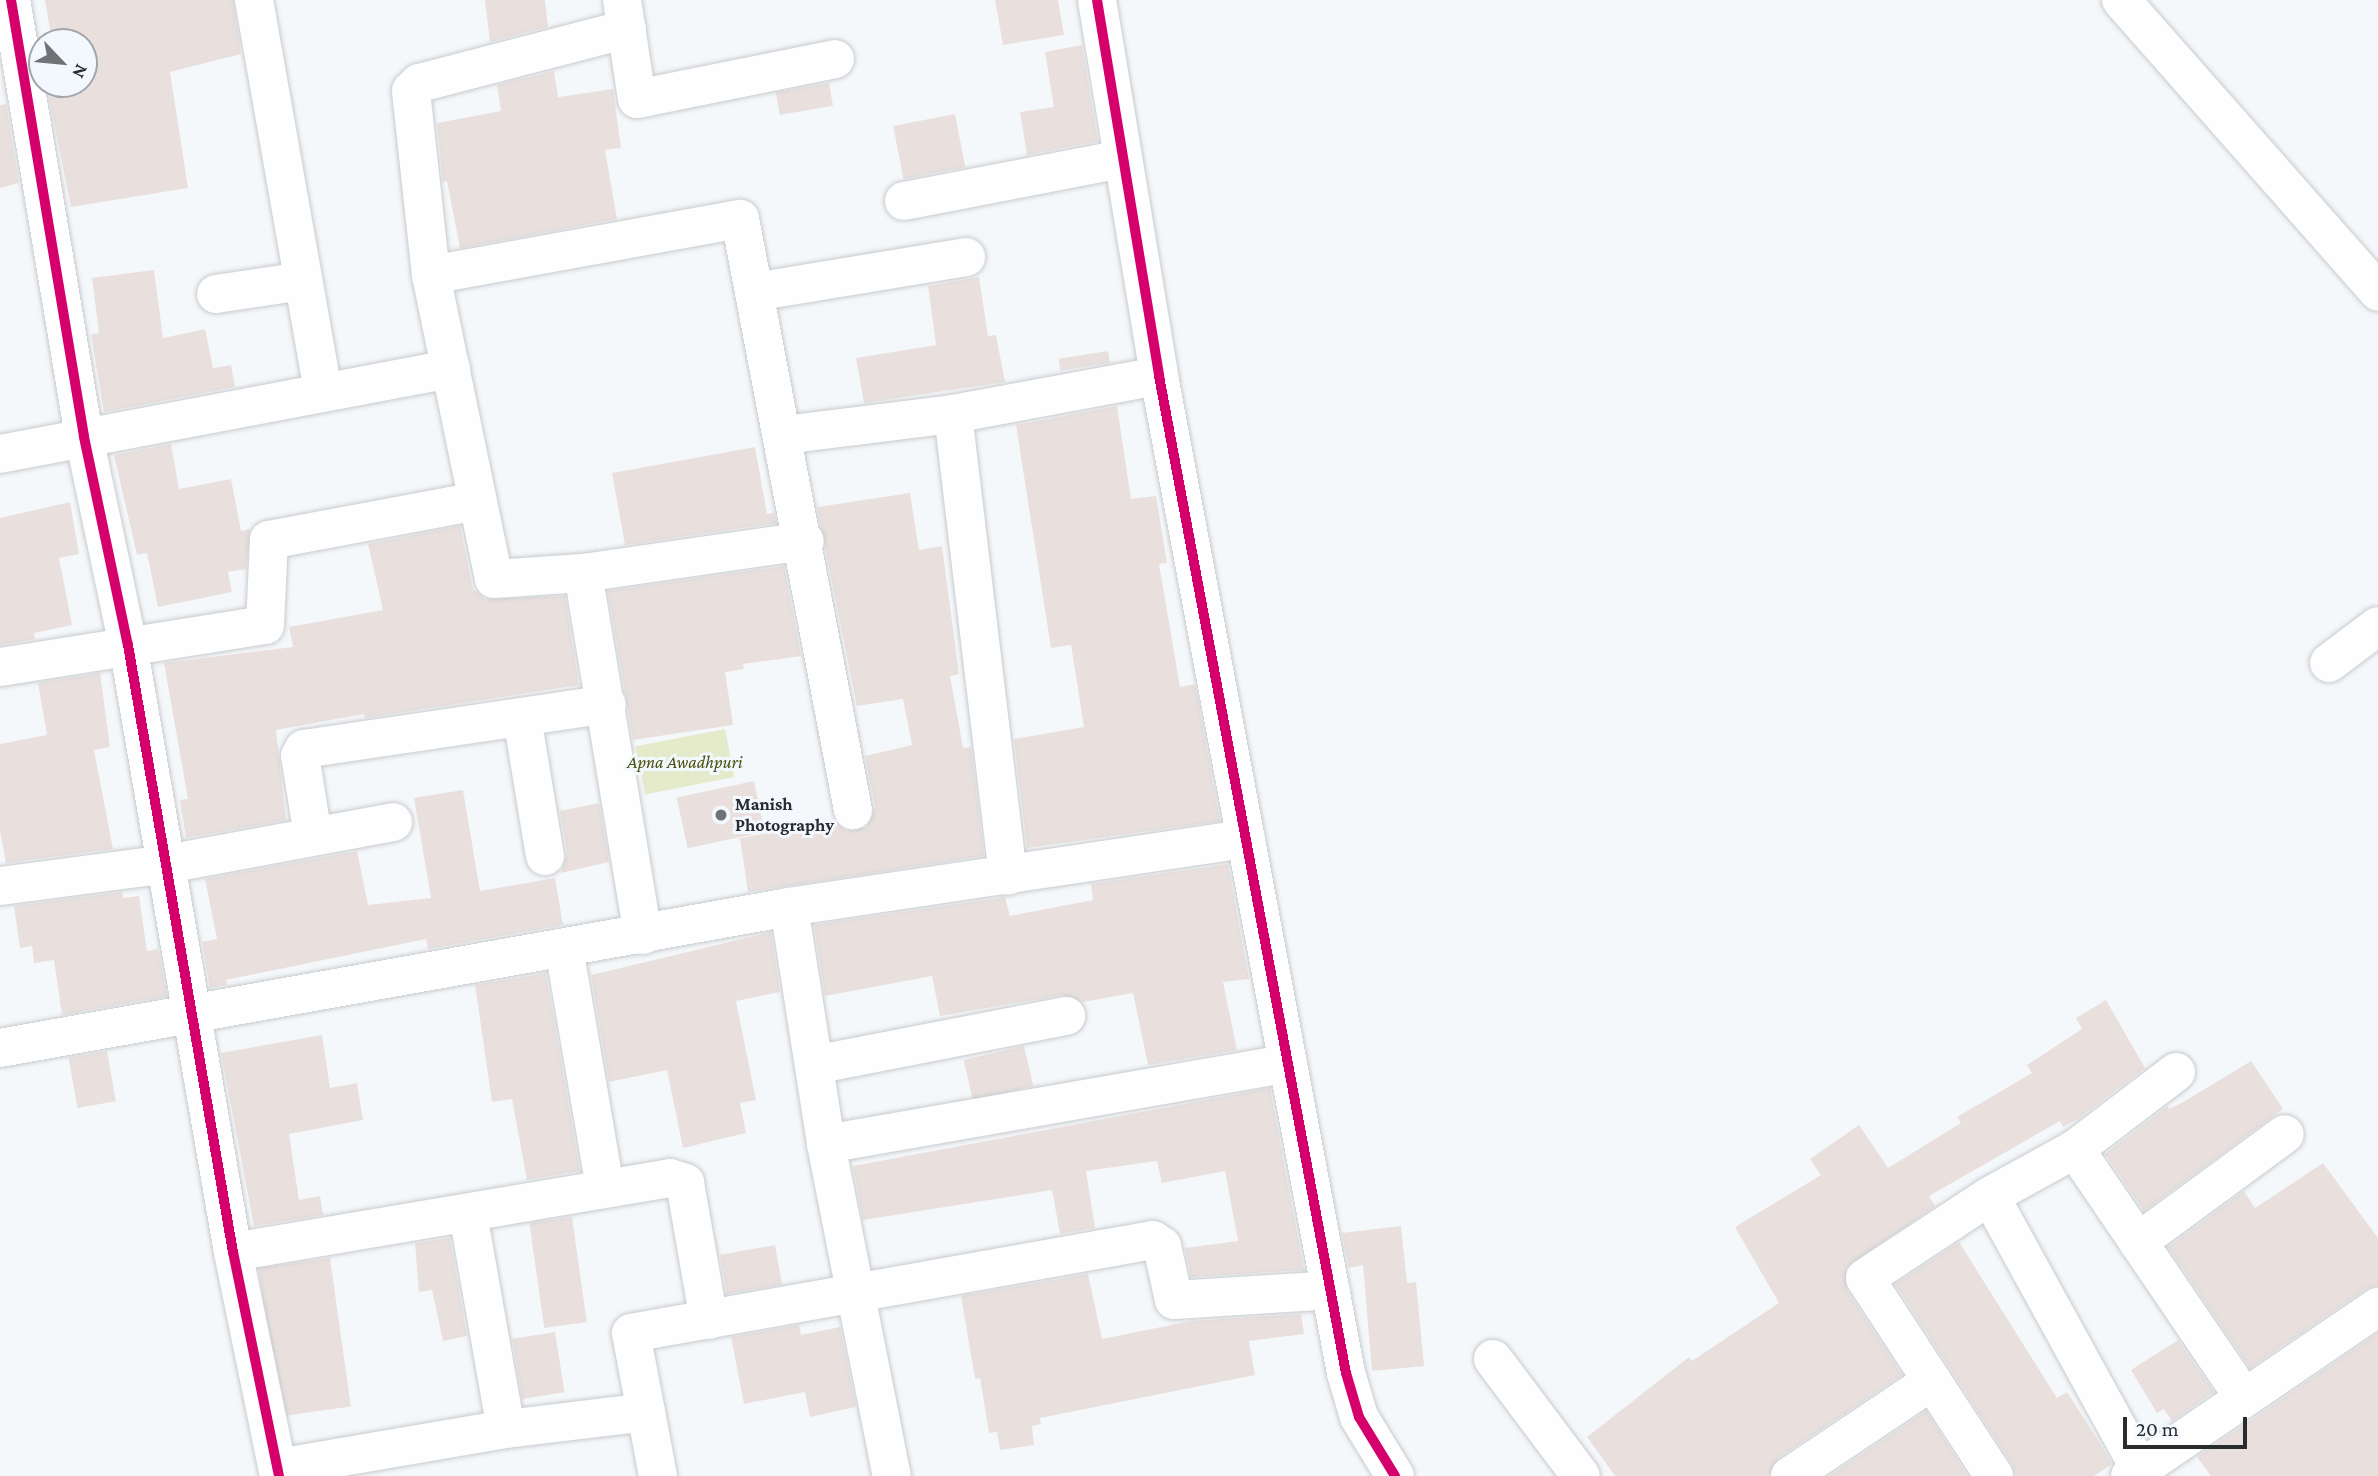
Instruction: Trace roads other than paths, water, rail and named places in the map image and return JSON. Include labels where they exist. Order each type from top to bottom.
[{"type":"street","points":[[11,0],[84,437],[128,645],[233,1252],[278,1472],[506,1429],[646,1412]]},
{"type":"street","points":[[254,0],[323,392]]},
{"type":"street","points":[[1097,0],[1159,376],[1331,1290],[1359,1417],[1395,1476]]},
{"type":"street","points":[[2121,0],[2378,292]]},
{"type":"street","points":[[805,541],[583,573],[494,579],[430,275],[411,91],[414,85],[624,14],[637,99],[835,59]]},
{"type":"street","points":[[904,201],[1122,159]]},
{"type":"street","points":[[430,275],[740,219],[805,541],[853,810]]},
{"type":"street","points":[[755,292],[966,257]]},
{"type":"street","points":[[216,294],[303,281]]},
{"type":"street","points":[[0,454],[451,369]]},
{"type":"street","points":[[784,435],[953,414],[1159,376]]},
{"type":"street","points":[[953,414],[1008,876]]},
{"type":"street","points":[[0,667],[265,625],[269,540],[477,501]]},
{"type":"street","points":[[583,573],[607,704],[643,935]]},
{"type":"street","points":[[2329,663],[2378,626]]},
{"type":"street","points":[[313,836],[300,756],[304,749],[607,704]]},
{"type":"street","points":[[522,717],[545,856]]},
{"type":"street","points":[[0,886],[167,864],[393,822]]},
{"type":"street","points":[[0,1048],[789,907],[1246,839]]},
{"type":"street","points":[[789,907],[826,1144],[858,1290],[892,1476]]},
{"type":"street","points":[[564,948],[605,1189]]},
{"type":"street","points":[[814,1065],[1066,1016]]},
{"type":"street","points":[[826,1144],[1288,1063]]},
{"type":"street","points":[[1994,1476],[1865,1279],[1990,1196],[2075,1149],[2176,1072]]},
{"type":"street","points":[[2138,1242],[2285,1134]]},
{"type":"street","points":[[2075,1149],[2244,1396]]},
{"type":"street","points":[[233,1252],[670,1178],[685,1183],[709,1320]]},
{"type":"street","points":[[1990,1196],[2156,1468],[2244,1396],[2378,1307]]},
{"type":"street","points":[[468,1214],[506,1429]]},
{"type":"street","points":[[658,1476],[631,1333],[858,1290],[1153,1240],[1162,1246],[1174,1300],[1331,1290]]},
{"type":"street","points":[[1493,1359],[1581,1476]]},
{"type":"street","points":[[1790,1476],[1932,1381]]},
{"type":"place","name":"Manish Photography","points":[[721,815]]},
{"type":"park label","name":"Apna Awadhpuri","points":[[685,762]]}]
